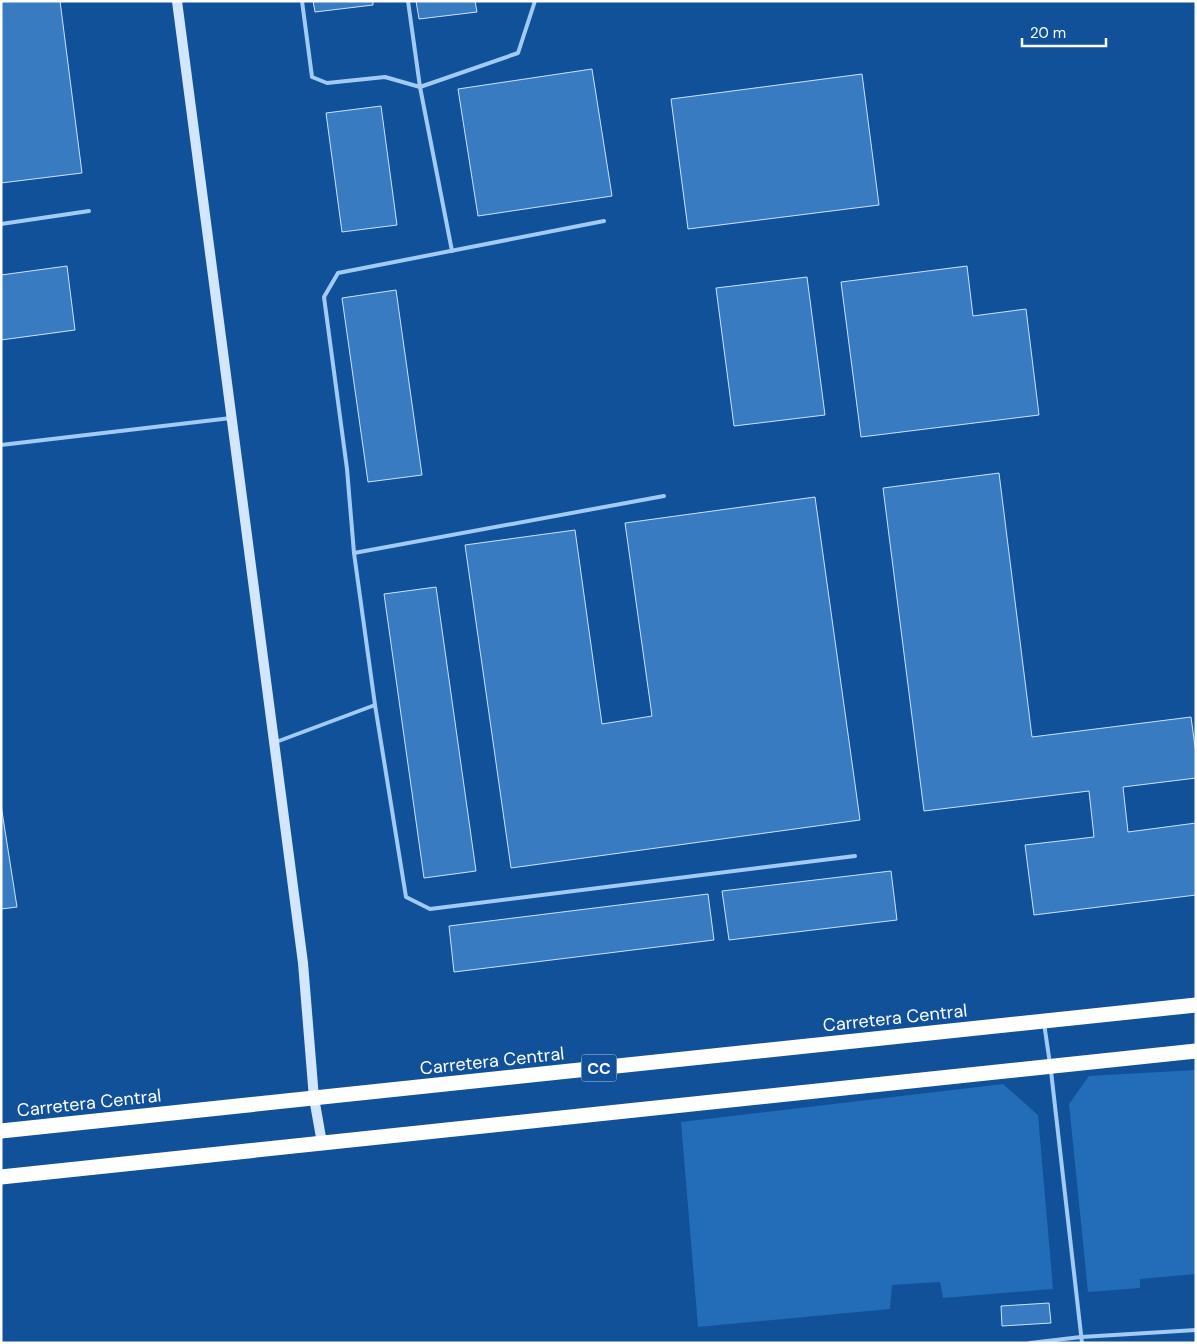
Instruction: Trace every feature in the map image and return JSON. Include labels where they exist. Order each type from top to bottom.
[{"type":"highway","name":"Carretera Central","points":[[1,1131],[1196,1005]]},
{"type":"highway","points":[[1,1177],[1196,1051]]},
{"type":"street","points":[[176,1],[303,963],[314,1098],[322,1143]]},
{"type":"lane","points":[[302,1],[312,77],[327,83],[385,77],[420,87],[518,53],[535,1]]},
{"type":"lane","points":[[408,1],[420,87],[452,251]]},
{"type":"lane","points":[[1,224],[89,211]]},
{"type":"lane","points":[[604,221],[338,273],[324,297],[347,469],[354,553],[375,705],[406,896],[430,909],[856,856]]},
{"type":"lane","points":[[1,445],[231,418]]},
{"type":"lane","points":[[354,553],[664,496]]},
{"type":"lane","points":[[274,743],[375,705]]},
{"type":"lane","points":[[1044,1021],[1082,1343]]},
{"type":"lane","points":[[1030,1343],[1081,1337],[1196,1330]]},
{"type":"shaded area","points":[[1196,1070],[1196,1274],[1140,1279],[1140,1288],[1088,1292],[1069,1104],[1089,1076]]},
{"type":"shaded area","points":[[1003,1084],[1038,1115],[1053,1289],[943,1298],[940,1282],[892,1285],[890,1309],[698,1327],[681,1122]]},
{"type":"building","points":[[1,1],[60,1],[82,173],[1,183]]},
{"type":"building","points":[[313,1],[373,1],[373,5],[315,12]]},
{"type":"building","points":[[416,1],[475,1],[477,12],[419,19]]},
{"type":"building","points":[[592,69],[612,196],[478,216],[458,89]]},
{"type":"building","points":[[862,74],[879,205],[688,229],[671,99]]},
{"type":"building","points":[[381,106],[397,225],[342,232],[326,113]]},
{"type":"building","points":[[67,266],[75,330],[1,340],[1,275]]},
{"type":"building","points":[[967,266],[973,316],[1026,309],[1039,415],[861,437],[841,282]]},
{"type":"building","points":[[807,277],[825,415],[734,426],[716,288]]},
{"type":"building","points":[[396,290],[422,475],[368,482],[342,298]]},
{"type":"building","points":[[999,473],[1032,737],[1191,717],[1196,754],[1196,778],[1123,787],[1128,832],[1196,823],[1196,895],[1034,915],[1025,845],[1094,837],[1089,791],[924,811],[883,488]]},
{"type":"building","points":[[815,497],[860,820],[511,868],[465,545],[575,530],[602,724],[652,716],[625,523]]},
{"type":"building","points":[[436,587],[476,871],[424,878],[384,594]]},
{"type":"building","points":[[1,805],[17,907],[1,909]]},
{"type":"building","points":[[891,871],[897,920],[729,940],[722,891]]},
{"type":"building","points":[[708,894],[714,940],[454,972],[449,926]]},
{"type":"building","points":[[1049,1303],[1051,1323],[1002,1326],[1001,1306]]}]
